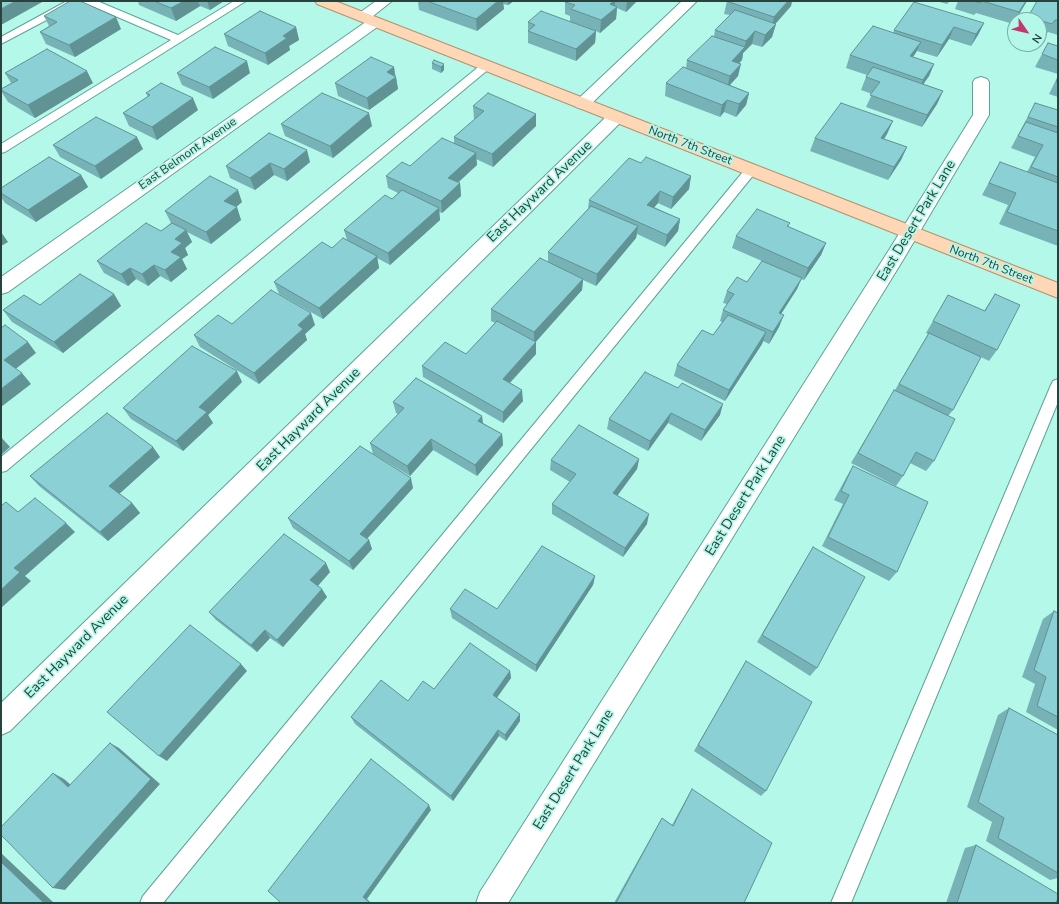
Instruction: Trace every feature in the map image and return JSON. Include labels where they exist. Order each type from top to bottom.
[{"type":"main road","name":"North 7th Street","points":[[322,1],[1058,291]]},
{"type":"street","name":"East Belmont Avenue","points":[[1,287],[369,19],[385,1]]},
{"type":"street","points":[[582,104],[690,1]]},
{"type":"street","name":"East Desert Park Lane","points":[[491,903],[910,233],[981,115],[981,82]]},
{"type":"street","name":"East Hayward Avenue","points":[[1,722],[616,117]]},
{"type":"lane","points":[[1,150],[241,1]]},
{"type":"lane","points":[[1,42],[71,3],[93,2],[178,39]]},
{"type":"lane","points":[[1,466],[486,66]]},
{"type":"lane","points":[[150,903],[751,170]]},
{"type":"lane","points":[[841,903],[1058,385]]},
{"type":"building","points":[[1,1],[16,1],[1,9]]},
{"type":"building","points":[[70,1],[80,1],[116,17],[69,45],[40,32],[57,22],[44,16]]},
{"type":"building","points":[[154,1],[184,1],[171,8]]},
{"type":"building","points":[[427,1],[498,1],[476,19]]},
{"type":"building","points":[[614,1],[610,4],[617,7],[601,20],[571,9],[575,5],[565,2]]},
{"type":"building","points":[[726,1],[788,1],[774,17]]},
{"type":"building","points":[[982,1],[1026,1],[1019,12]]},
{"type":"building","points":[[1037,1],[1058,1],[1058,20],[1055,20],[1052,24],[1047,23],[1047,12],[1031,12]]},
{"type":"building","points":[[914,2],[984,23],[976,34],[954,27],[942,45],[894,30]]},
{"type":"building","points":[[735,10],[776,24],[765,35],[755,31],[746,41],[715,30]]},
{"type":"building","points":[[260,11],[296,27],[283,36],[287,38],[265,53],[224,34]]},
{"type":"building","points":[[541,11],[596,31],[576,49],[528,31],[535,25],[528,22]]},
{"type":"building","points":[[873,26],[921,42],[910,56],[934,64],[923,80],[850,55]]},
{"type":"building","points":[[712,36],[745,47],[732,61],[741,64],[730,76],[687,60]]},
{"type":"building","points":[[1048,43],[1058,46],[1058,60],[1042,54],[1043,52],[1047,52]]},
{"type":"building","points":[[215,47],[247,61],[209,87],[177,73]]},
{"type":"building","points":[[47,49],[87,71],[28,105],[1,90],[18,80],[5,73]]},
{"type":"building","points":[[371,57],[394,67],[387,72],[396,77],[367,98],[335,83]]},
{"type":"building","points":[[434,60],[444,64],[441,67],[432,63]]},
{"type":"building","points":[[683,67],[749,93],[739,104],[727,100],[722,105],[666,83]]},
{"type":"building","points":[[873,67],[943,91],[927,115],[870,95],[880,82],[866,77]]},
{"type":"building","points":[[161,83],[193,98],[152,127],[123,113],[150,95],[146,93]]},
{"type":"building","points":[[322,93],[369,113],[330,146],[281,124]]},
{"type":"building","points":[[488,93],[536,114],[492,154],[454,137],[484,111],[473,106]]},
{"type":"building","points":[[841,103],[893,121],[881,138],[907,147],[894,167],[815,138]]},
{"type":"building","points":[[1035,103],[1058,110],[1058,127],[1028,117]]},
{"type":"building","points":[[96,117],[137,137],[95,166],[53,145]]},
{"type":"building","points":[[1026,122],[1058,133],[1058,177],[1031,167],[1043,145],[1018,136]]},
{"type":"building","points":[[269,133],[307,150],[284,169],[270,163],[250,178],[226,166]]},
{"type":"building","points":[[442,138],[476,153],[448,178],[460,183],[441,201],[386,176],[402,162],[410,166]]},
{"type":"building","points":[[49,157],[81,175],[28,210],[1,193],[1,188]]},
{"type":"building","points":[[646,157],[691,176],[673,197],[660,191],[647,205],[680,219],[667,235],[589,200],[629,158],[641,163]]},
{"type":"building","points":[[1000,162],[1058,183],[1058,231],[1007,212],[1016,193],[989,183]]},
{"type":"building","points":[[210,176],[238,190],[224,201],[237,207],[206,232],[165,211]]},
{"type":"building","points":[[402,190],[439,208],[388,253],[344,230],[385,195],[392,199]]},
{"type":"building","points":[[591,206],[638,226],[597,274],[548,252]]},
{"type":"building","points":[[757,209],[790,223],[787,226],[826,243],[808,268],[736,236]]},
{"type":"building","points":[[146,223],[161,231],[172,223],[186,230],[175,239],[182,243],[171,252],[181,257],[165,270],[154,265],[142,274],[130,268],[121,274],[97,261]]},
{"type":"building","points":[[343,238],[377,256],[319,308],[274,282],[322,242],[332,248]]},
{"type":"building","points":[[540,258],[583,279],[534,332],[491,309]]},
{"type":"building","points":[[762,261],[802,278],[779,313],[784,315],[773,332],[723,310],[734,294],[727,291],[737,277],[747,282]]},
{"type":"building","points":[[80,274],[114,294],[54,342],[3,310],[24,295],[40,305]]},
{"type":"building","points":[[271,290],[311,313],[298,325],[303,329],[254,373],[194,335],[218,315],[232,324]]},
{"type":"building","points":[[995,294],[1020,305],[997,350],[933,321],[948,295],[985,311]]},
{"type":"building","points":[[728,315],[766,332],[729,390],[677,365],[702,330],[713,335]]},
{"type":"building","points":[[497,321],[536,342],[503,379],[522,390],[503,412],[422,366],[445,342],[466,354]]},
{"type":"building","points":[[5,325],[28,342],[4,360],[22,373],[1,389],[1,328]]},
{"type":"building","points":[[929,333],[981,357],[953,410],[899,384]]},
{"type":"building","points":[[192,346],[237,371],[199,407],[207,412],[176,441],[123,408]]},
{"type":"building","points":[[645,372],[678,388],[682,383],[723,404],[705,430],[671,413],[650,441],[609,419]]},
{"type":"building","points":[[416,378],[482,416],[478,421],[502,434],[475,465],[431,439],[407,466],[370,443],[404,408],[393,402]]},
{"type":"building","points":[[894,390],[955,419],[934,461],[916,452],[903,476],[858,453]]},
{"type":"building","points":[[107,413],[153,447],[109,486],[132,503],[100,532],[30,476]]},
{"type":"building","points":[[579,425],[639,459],[613,493],[649,514],[625,548],[552,504],[576,474],[551,460]]},
{"type":"building","points":[[360,446],[411,478],[360,534],[369,540],[349,561],[288,518]]},
{"type":"building","points":[[853,466],[928,502],[897,572],[828,537],[849,495],[841,491]]},
{"type":"building","points":[[35,498],[66,523],[14,568],[20,572],[1,590],[1,506],[6,502],[18,512]]},
{"type":"building","points":[[284,534],[326,563],[310,580],[322,589],[277,640],[265,630],[251,645],[209,612]]},
{"type":"building","points":[[542,546],[595,576],[536,665],[450,609],[465,589],[497,609]]},
{"type":"building","points":[[813,547],[865,577],[817,668],[762,635]]},
{"type":"building","points":[[1054,611],[1058,613],[1058,717],[1037,706],[1046,677],[1034,670]]},
{"type":"building","points":[[190,625],[241,664],[159,756],[107,712]]},
{"type":"building","points":[[470,643],[510,671],[493,695],[520,714],[505,735],[498,730],[451,796],[351,717],[381,680],[408,701],[423,681],[434,689]]},
{"type":"building","points":[[746,661],[812,702],[766,791],[698,745]]},
{"type":"building","points":[[1009,708],[1058,735],[1058,873],[998,838],[1004,818],[978,802]]},
{"type":"building","points":[[110,743],[151,779],[53,888],[1,835],[1,827],[53,773],[68,787]]},
{"type":"building","points":[[371,759],[429,805],[363,897],[370,903],[281,903],[268,891]]},
{"type":"building","points":[[692,789],[772,843],[744,903],[616,903],[662,818],[673,826]]},
{"type":"building","points":[[976,845],[1058,894],[1056,903],[957,903]]},
{"type":"building","points":[[1,862],[44,903],[1,903]]}]
